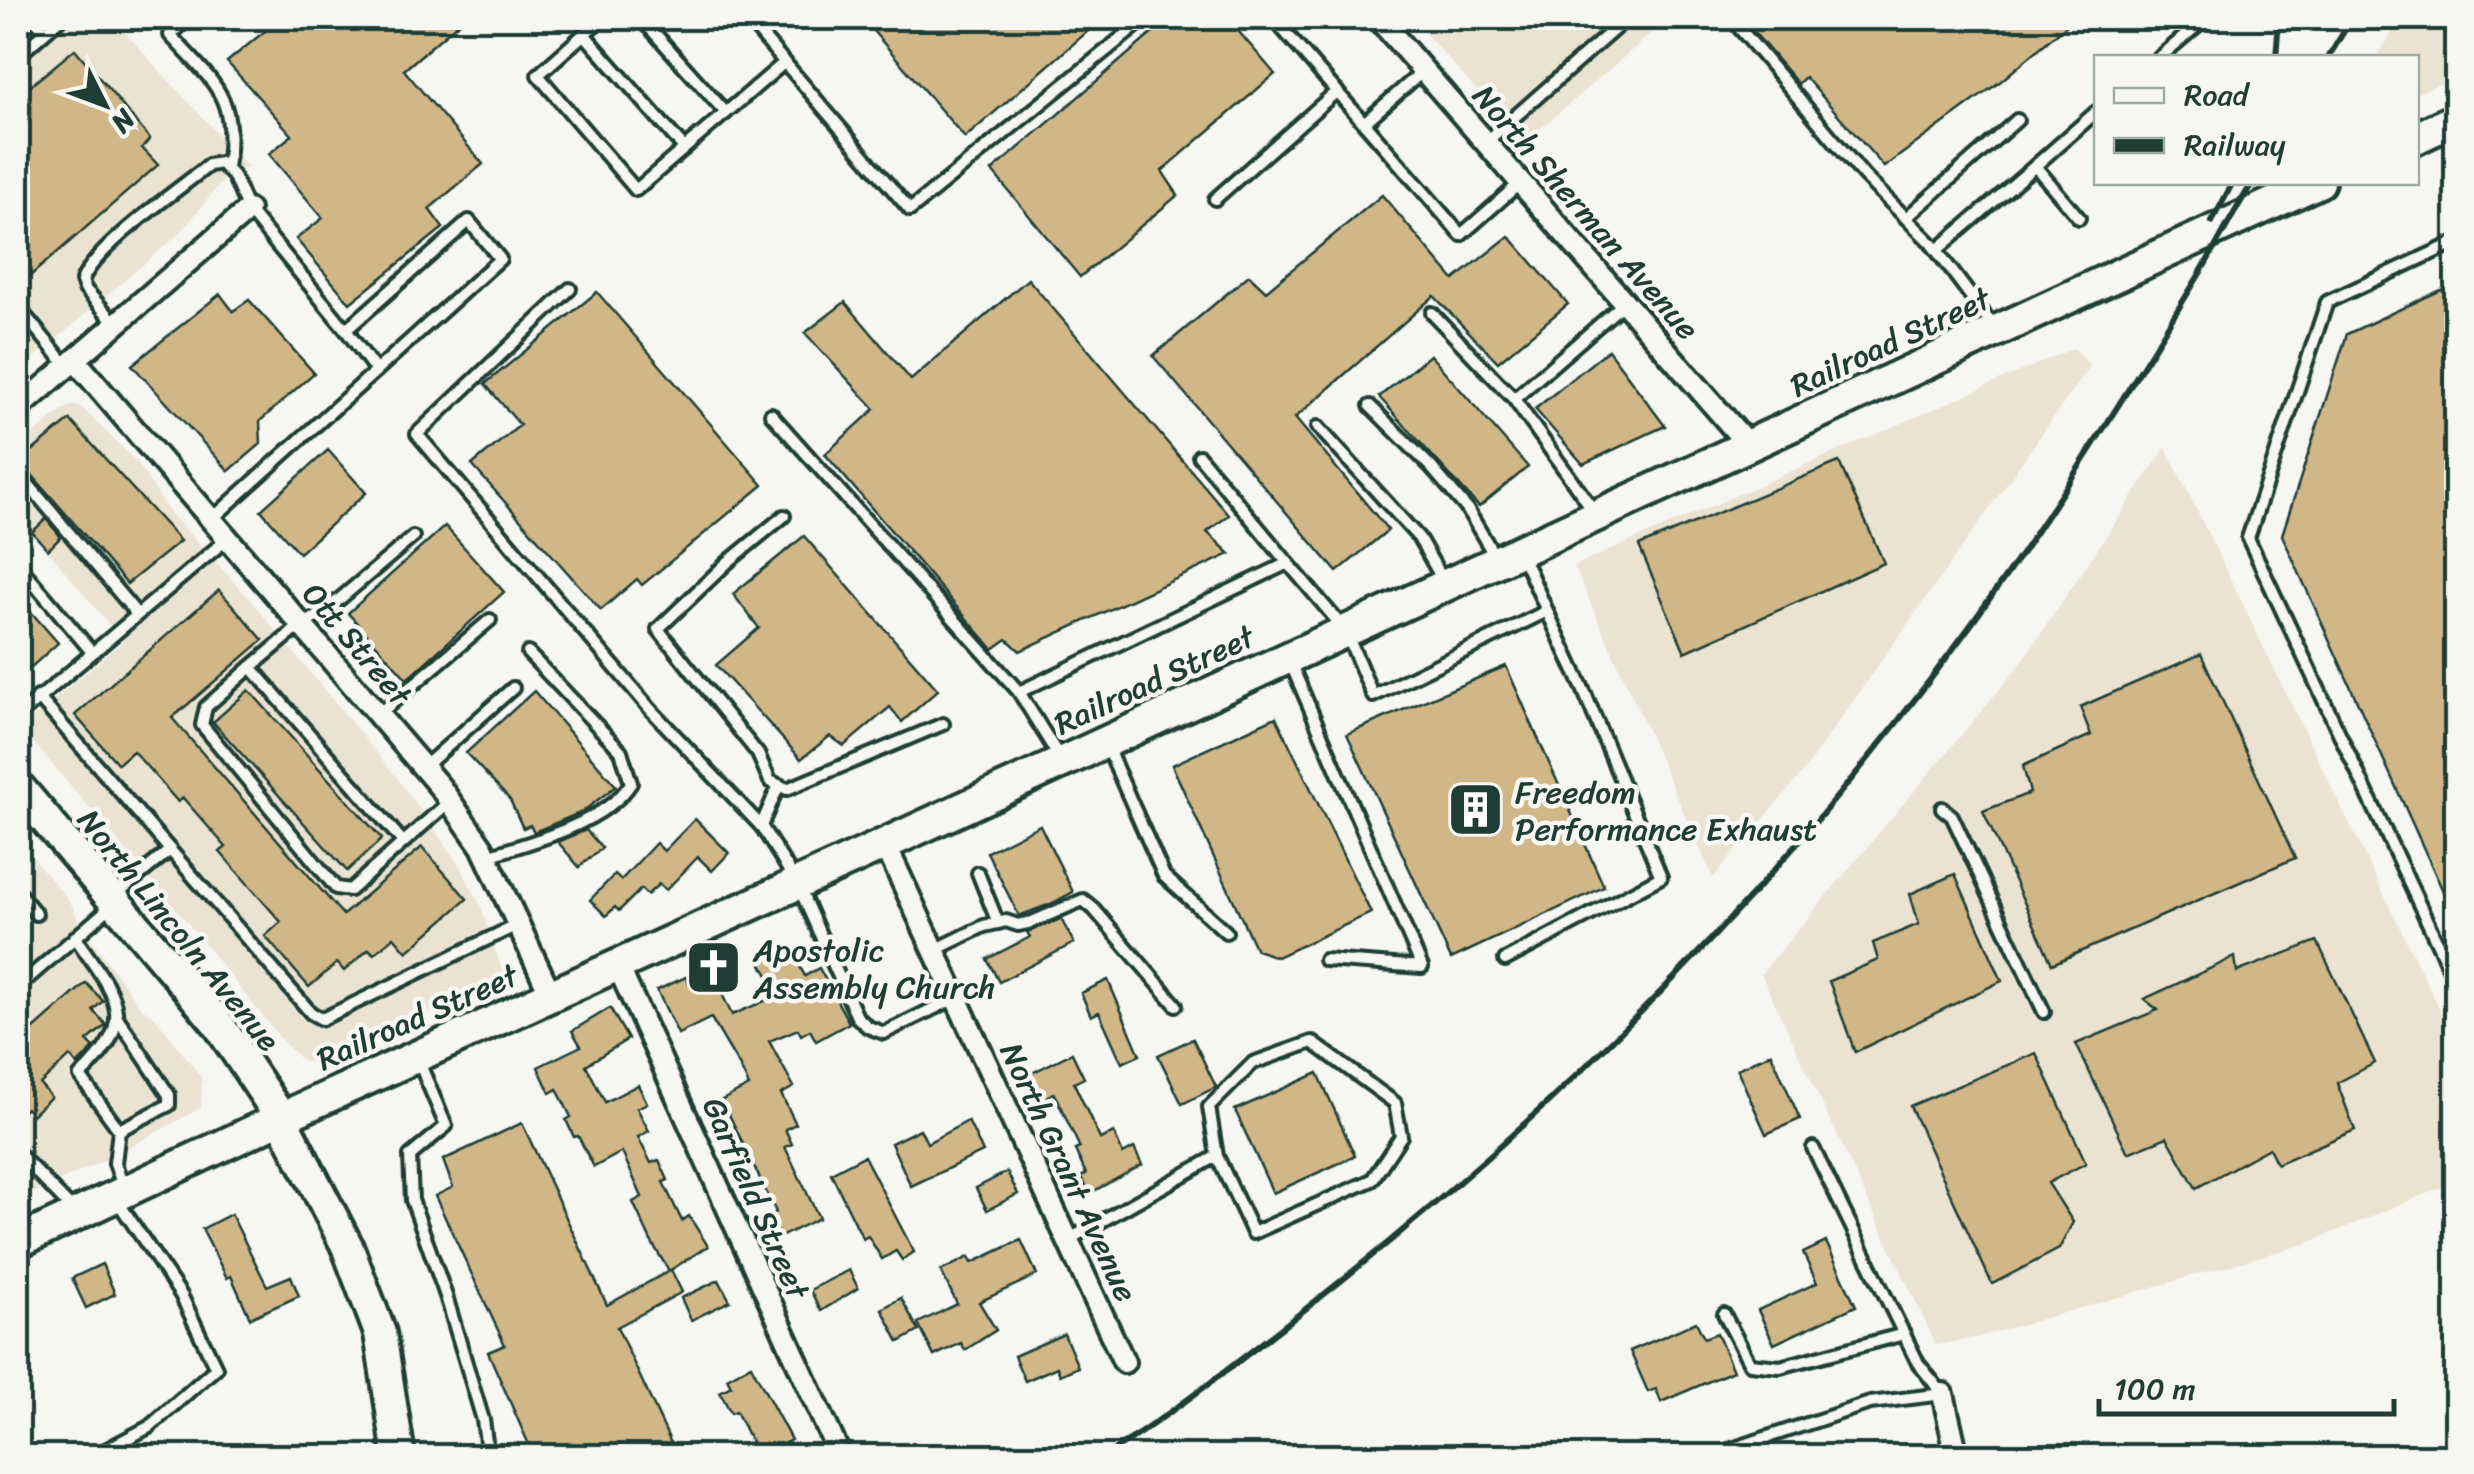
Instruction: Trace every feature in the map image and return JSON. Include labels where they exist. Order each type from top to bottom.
[{"type":"main road","points":[[2419,137],[2456,119]]},
{"type":"main road","name":"Railroad Street","points":[[18,1242],[2313,185]]},
{"type":"main road","name":"North Lincoln Avenue","points":[[19,793],[217,1022],[281,1118],[347,1246],[380,1333],[399,1456]]},
{"type":"street","name":"North Sherman Avenue","points":[[1378,18],[1748,445]]},
{"type":"street","points":[[18,410],[248,210]]},
{"type":"street","name":"Ott Street","points":[[72,363],[228,538],[450,801],[486,856],[551,995]]},
{"type":"street","name":"North Grant Avenue","points":[[885,844],[1124,1362]]},
{"type":"street","name":"Garfield Street","points":[[617,964],[840,1456]]},
{"type":"street","points":[[1943,1394],[1957,1456]]},
{"type":"lane","points":[[34,18],[45,31]]},
{"type":"lane","points":[[18,56],[61,18]]},
{"type":"lane","points":[[189,18],[170,35],[214,83],[228,109],[233,132],[228,168],[248,210],[376,371]]},
{"type":"lane","points":[[602,18],[538,75],[636,190],[786,62]]},
{"type":"lane","points":[[641,18],[726,113]]},
{"type":"lane","points":[[747,18],[910,210],[1146,18]]},
{"type":"lane","points":[[1273,18],[1461,235],[1521,183]]},
{"type":"lane","points":[[1486,142],[1627,18]]},
{"type":"lane","points":[[1731,18],[1864,176],[1936,250],[1997,331]]},
{"type":"lane","points":[[2163,55],[2206,18]]},
{"type":"lane","points":[[584,34],[684,148]]},
{"type":"lane","points":[[1364,123],[1424,71]]},
{"type":"lane","points":[[1215,199],[1337,91]]},
{"type":"lane","points":[[1936,250],[2094,114]]},
{"type":"lane","points":[[1906,218],[2017,120]]},
{"type":"lane","points":[[116,324],[85,289],[82,281],[86,272],[110,246],[208,165],[228,168]]},
{"type":"lane","points":[[2035,166],[2078,218]]},
{"type":"lane","points":[[211,519],[500,259],[469,220],[346,330]]},
{"type":"lane","points":[[2456,242],[2328,302],[2248,538],[2456,984]]},
{"type":"lane","points":[[570,289],[417,434],[651,710],[760,826],[798,883],[857,1017],[884,1033],[956,998]]},
{"type":"lane","points":[[1514,399],[1624,302]]},
{"type":"lane","points":[[18,306],[72,363]]},
{"type":"lane","points":[[1432,313],[1514,399],[1597,515]]},
{"type":"lane","points":[[1370,406],[1432,468],[1508,555],[1547,611],[1661,877],[1505,960]]},
{"type":"lane","points":[[772,414],[1019,692],[1061,761]]},
{"type":"lane","points":[[1318,427],[1419,538],[1445,585]]},
{"type":"lane","points":[[1198,456],[1345,630],[1374,696],[1547,611]]},
{"type":"lane","points":[[18,472],[136,614]]},
{"type":"lane","points":[[784,516],[728,562],[658,629],[758,754],[770,781],[787,789],[943,724]]},
{"type":"lane","points":[[413,537],[322,614],[301,625],[206,707],[202,725],[336,888],[350,890],[450,801]]},
{"type":"lane","points":[[18,716],[228,538]]},
{"type":"lane","points":[[1019,692],[1288,563]]},
{"type":"lane","points":[[18,564],[92,652]]},
{"type":"lane","points":[[378,715],[490,620]]},
{"type":"lane","points":[[486,856],[538,840],[592,815],[620,800],[631,783],[621,751],[528,653]]},
{"type":"lane","points":[[1288,657],[1422,968],[1326,960]]},
{"type":"lane","points":[[251,667],[403,842]]},
{"type":"lane","points":[[424,768],[513,688]]},
{"type":"lane","points":[[38,698],[311,1013],[322,1019],[518,924]]},
{"type":"lane","points":[[1104,742],[1164,876],[1226,932]]},
{"type":"lane","points":[[760,826],[779,785]]},
{"type":"lane","points":[[1942,808],[1952,816],[2044,1012]]},
{"type":"lane","points":[[18,987],[170,850]]},
{"type":"lane","points":[[978,873],[998,922]]},
{"type":"lane","points":[[18,892],[36,914]]},
{"type":"lane","points":[[934,950],[998,922],[1032,922],[1083,900],[1176,1005]]},
{"type":"lane","points":[[75,938],[117,1000],[119,1020],[169,1095],[169,1105],[119,1130]]},
{"type":"lane","points":[[94,1456],[149,1427],[216,1368],[181,1295],[120,1194],[115,1163],[119,1130],[80,1076],[106,1046],[119,1020]]},
{"type":"lane","points":[[1312,1042],[1396,1102],[1402,1136],[1372,1180],[1253,1233],[1218,1156],[1209,1107],[1253,1063],[1312,1042]]},
{"type":"lane","points":[[416,1056],[446,1126],[410,1156],[412,1200],[483,1420],[488,1456]]},
{"type":"lane","points":[[1813,1148],[1918,1363],[1943,1394]]},
{"type":"lane","points":[[18,1153],[77,1214]]},
{"type":"lane","points":[[1068,1240],[1218,1156]]},
{"type":"lane","points":[[1724,1314],[1750,1364],[1780,1367],[1904,1334]]},
{"type":"lane","points":[[1711,1456],[1870,1403],[1943,1394]]},
{"type":"shaded area","points":[[18,18],[128,18],[119,26],[248,167],[225,178],[181,232],[18,372]]},
{"type":"shaded area","points":[[1411,18],[1669,18],[1524,143]]},
{"type":"shaded area","points":[[2403,18],[2456,18],[2456,77],[2419,92],[2419,55],[2377,55]]},
{"type":"shaded area","points":[[2074,348],[2090,366],[1800,776],[1713,878],[1574,566]]},
{"type":"shaded area","points":[[74,405],[82,408],[137,462],[169,512],[249,598],[398,779],[458,863],[480,904],[503,973],[482,987],[324,1061],[304,1062],[21,728],[123,641],[18,515],[18,447]]},
{"type":"shaded area","points":[[2166,447],[2456,1043],[2456,1181],[2308,1243],[1975,1338],[1936,1345],[1761,974],[2019,666]]},
{"type":"shaded area","points":[[18,840],[71,903],[78,921],[141,1008],[154,1016],[202,1078],[201,1108],[105,1160],[18,1200]]},
{"type":"building","points":[[281,18],[464,18],[404,70],[483,164],[429,209],[443,228],[350,303],[296,239],[323,218],[269,154],[292,135],[227,62]]},
{"type":"building","points":[[862,18],[1103,18],[965,138]]},
{"type":"building","points":[[1170,18],[1227,18],[1275,74],[1162,171],[1178,195],[1080,277],[992,171]]},
{"type":"building","points":[[1742,18],[2075,18],[2001,81],[1884,167],[1805,77],[1798,84]]},
{"type":"building","points":[[75,49],[150,139],[142,148],[158,165],[29,277],[18,262],[18,96]]},
{"type":"building","points":[[1382,195],[1454,280],[1509,236],[1568,304],[1498,362],[1434,296],[1295,418],[1388,530],[1337,572],[1153,356],[1249,275],[1266,291]]},
{"type":"building","points":[[1028,279],[1229,515],[1207,532],[1230,554],[1020,651],[1007,639],[993,649],[825,454],[875,409],[805,333],[845,302],[911,380]]},
{"type":"building","points":[[2456,283],[2456,920],[2282,535],[2347,334]]},
{"type":"building","points":[[597,292],[763,485],[642,585],[637,579],[601,610],[472,465],[520,425],[485,384]]},
{"type":"building","points":[[220,294],[233,311],[249,300],[314,373],[260,421],[261,444],[229,471],[132,365]]},
{"type":"building","points":[[1608,350],[1665,426],[1583,464],[1535,409]]},
{"type":"building","points":[[1430,355],[1528,467],[1479,507],[1379,397]]},
{"type":"building","points":[[70,420],[180,541],[127,584],[20,461]]},
{"type":"building","points":[[328,450],[366,493],[299,553],[261,510]]},
{"type":"building","points":[[1839,462],[1884,563],[1685,652],[1639,546]]},
{"type":"building","points":[[46,519],[61,537],[48,550],[32,532]]},
{"type":"building","points":[[445,526],[504,592],[407,679],[348,613]]},
{"type":"building","points":[[804,536],[938,690],[902,722],[890,707],[844,746],[830,736],[801,759],[716,665],[759,628],[733,594]]},
{"type":"building","points":[[219,590],[263,640],[172,718],[343,915],[422,847],[467,899],[407,952],[394,937],[374,954],[369,949],[344,971],[337,963],[309,987],[265,936],[281,922],[220,852],[226,847],[183,798],[178,802],[133,751],[118,764],[75,715]]},
{"type":"building","points":[[18,597],[58,643],[18,679]]},
{"type":"building","points":[[2201,654],[2295,858],[2052,964],[1983,811],[2030,793],[2023,766],[2091,735],[2080,707]]},
{"type":"building","name":"Freedom Performance Exhaust","points":[[1506,666],[1604,887],[1451,959],[1347,734]]},
{"type":"building","points":[[249,690],[382,839],[347,871],[213,722]]},
{"type":"building","points":[[534,691],[616,786],[582,812],[534,832],[530,825],[523,828],[510,800],[466,753]]},
{"type":"building","points":[[1276,717],[1371,913],[1277,957],[1256,950],[1172,765]]},
{"type":"building","points":[[695,819],[729,853],[712,871],[698,857],[666,890],[659,884],[647,895],[641,889],[619,911],[615,907],[606,916],[590,900],[615,874],[621,880],[656,843],[664,851]]},
{"type":"building","points":[[1040,825],[1073,892],[1019,916],[987,852]]},
{"type":"building","points":[[586,830],[602,848],[579,867],[558,842]]},
{"type":"building","points":[[1955,874],[2002,981],[1855,1052],[1829,981],[1878,960],[1873,943],[1919,924],[1910,894]]},
{"type":"building","points":[[1061,919],[1074,943],[999,982],[987,959],[1030,937],[1027,932]]},
{"type":"building","points":[[2317,941],[2375,1063],[2337,1083],[2355,1130],[2277,1164],[2269,1148],[2196,1188],[2167,1137],[2128,1153],[2076,1044],[2158,1010],[2144,999],[2235,957],[2237,972]]},
{"type":"building","points":[[788,945],[805,976],[819,968],[849,1023],[816,1041],[810,1030],[801,1035],[798,1029],[769,1041],[794,1087],[781,1094],[796,1124],[785,1129],[792,1144],[785,1147],[819,1218],[780,1237],[770,1216],[776,1212],[722,1100],[749,1086],[740,1067],[711,1018],[678,1034],[657,990],[686,977],[689,984],[712,973],[732,1015],[779,995],[760,961]]},
{"type":"building","points":[[1108,980],[1140,1055],[1122,1063],[1099,1012],[1091,1016],[1081,993]]},
{"type":"building","points":[[86,983],[103,1001],[93,1010],[106,1025],[87,1041],[94,1048],[77,1065],[70,1056],[40,1084],[51,1097],[32,1115],[26,1108],[18,1116],[18,1043]]},
{"type":"building","points":[[610,1008],[628,1039],[586,1065],[605,1102],[638,1085],[647,1103],[637,1108],[649,1131],[638,1137],[651,1163],[659,1160],[668,1180],[663,1182],[682,1221],[689,1216],[708,1246],[669,1271],[633,1202],[642,1197],[622,1152],[594,1167],[578,1136],[574,1137],[566,1120],[571,1117],[557,1089],[550,1093],[538,1067],[581,1046],[572,1031]]},
{"type":"building","points":[[1193,1039],[1216,1087],[1182,1104],[1158,1055]]},
{"type":"building","points":[[1072,1053],[1084,1078],[1074,1083],[1100,1139],[1114,1133],[1123,1154],[1134,1148],[1142,1165],[1090,1193],[1081,1177],[1086,1174],[1075,1150],[1080,1148],[1054,1093],[1036,1102],[1024,1077]]},
{"type":"building","points":[[1771,1053],[1800,1119],[1766,1134],[1737,1069]]},
{"type":"building","points":[[2036,1053],[2086,1163],[2048,1183],[2073,1222],[2059,1249],[1992,1284],[1910,1106]]},
{"type":"building","points":[[1318,1073],[1355,1156],[1273,1193],[1235,1110]]},
{"type":"building","points":[[968,1121],[983,1152],[911,1186],[891,1143],[920,1129],[927,1143]]},
{"type":"building","points":[[522,1123],[607,1305],[671,1270],[682,1292],[617,1327],[677,1456],[534,1456],[488,1352],[505,1345],[435,1196],[453,1187],[443,1160]]},
{"type":"building","points":[[864,1156],[914,1252],[902,1260],[896,1251],[882,1259],[868,1236],[863,1239],[831,1173]]},
{"type":"building","points":[[1007,1172],[1018,1194],[987,1210],[976,1188]]},
{"type":"building","points":[[231,1214],[267,1286],[291,1276],[299,1296],[250,1318],[231,1276],[227,1278],[202,1229]]},
{"type":"building","points":[[1021,1240],[1037,1275],[979,1302],[996,1330],[965,1350],[961,1343],[934,1356],[918,1323],[957,1304],[941,1271],[969,1257],[972,1263]]},
{"type":"building","points":[[1826,1242],[1856,1306],[1774,1344],[1758,1310],[1817,1283],[1803,1253]]},
{"type":"building","points":[[102,1264],[115,1294],[86,1308],[72,1278]]},
{"type":"building","points":[[849,1270],[858,1288],[821,1311],[810,1290]]},
{"type":"building","points":[[719,1280],[730,1301],[691,1320],[681,1298]]},
{"type":"building","points":[[901,1298],[919,1331],[899,1342],[882,1309]]},
{"type":"building","points":[[1696,1322],[1704,1338],[1717,1333],[1733,1371],[1661,1402],[1656,1389],[1648,1392],[1630,1351]]},
{"type":"building","points":[[1064,1334],[1078,1367],[1060,1375],[1057,1367],[1025,1381],[1014,1356]]},
{"type":"building","points":[[751,1365],[791,1440],[758,1456],[736,1411],[731,1413],[720,1392],[731,1386],[727,1378]]},
{"type":"railway","points":[[2276,55],[2279,18]]},
{"type":"railway","points":[[2330,55],[2352,18]]},
{"type":"railway","points":[[2212,222],[2231,185]]},
{"type":"railway","points":[[1105,1456],[1183,1403],[1406,1228],[1593,1059],[1768,877],[1850,781],[2003,580],[2126,394],[2251,185]]},
{"type":"place","name":"Freedom Performance Exhaust","points":[[1476,810]]},
{"type":"place","name":"Apostolic Assembly Church","points":[[714,968]]}]
